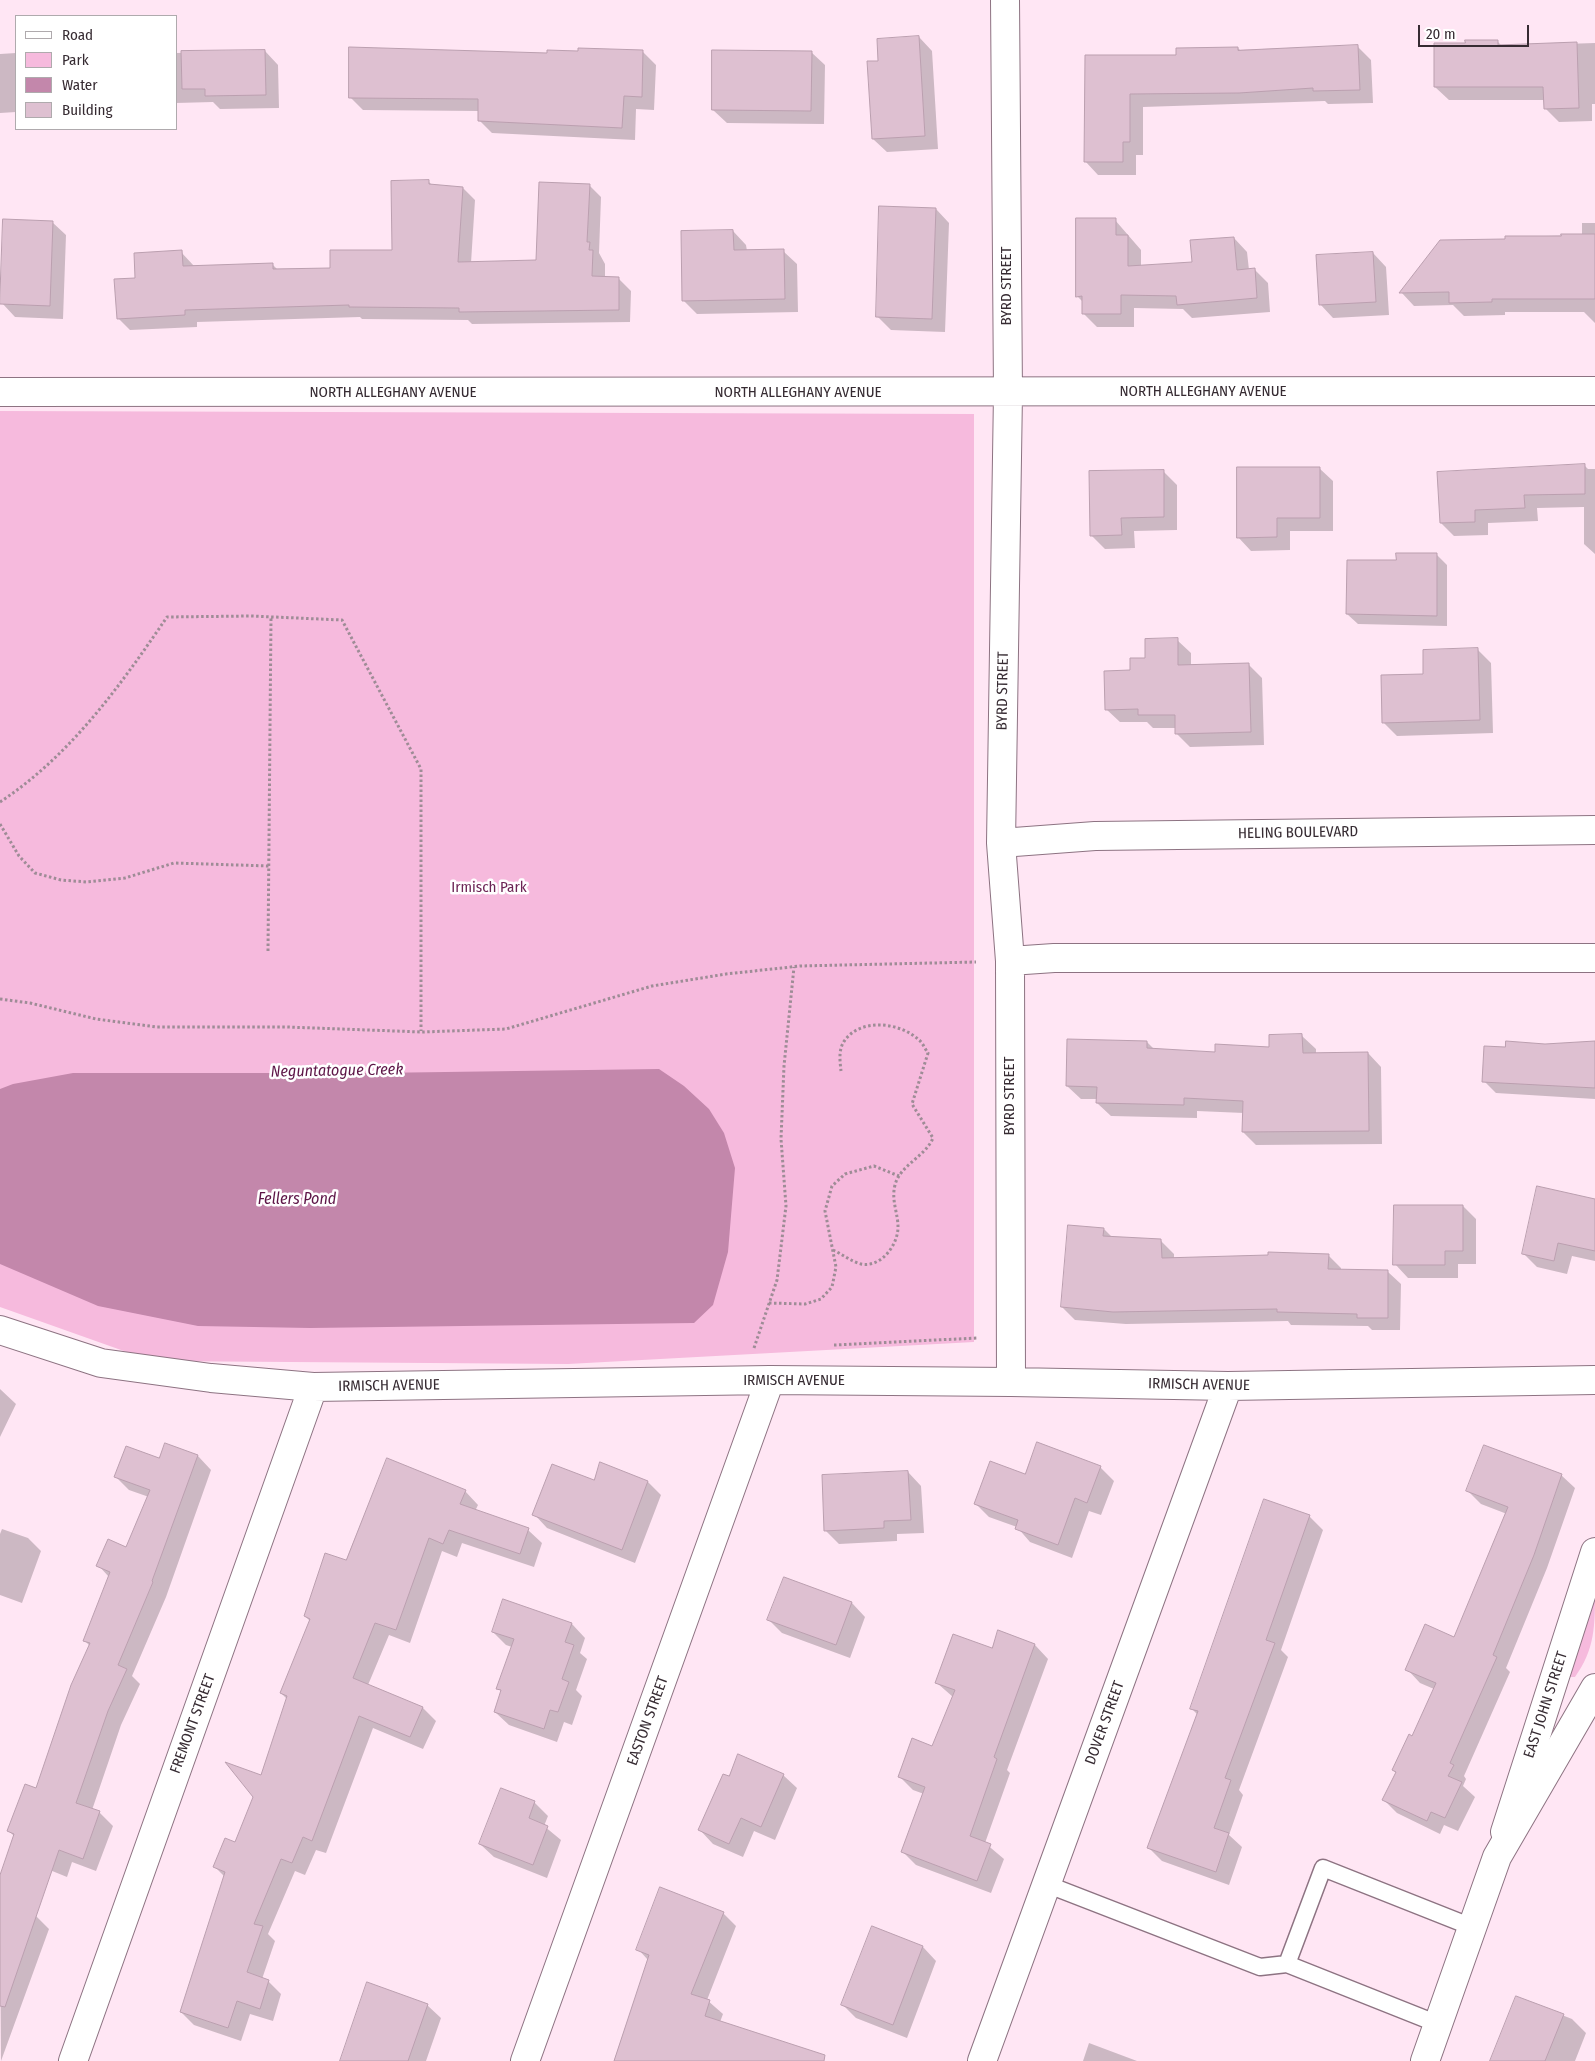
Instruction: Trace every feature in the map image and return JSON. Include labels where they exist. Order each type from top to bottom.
[{"type":"street","name":"BYRD STREET","points":[[1005,0],[1008,393],[1000,843],[1010,961],[1011,1382]]},
{"type":"street","name":"NORTH ALLEGHANY AVENUE","points":[[0,392],[1008,393],[1595,391]]},
{"type":"street","name":"HELING BOULEVARD","points":[[1000,843],[1095,836],[1595,830]]},
{"type":"street","points":[[1010,961],[1054,958],[1595,958]]},
{"type":"street","name":"IRMISCH AVENUE","points":[[0,1330],[100,1363],[211,1378],[313,1387],[770,1380],[1228,1386],[1595,1380]]},
{"type":"street","name":"EASTON STREET","points":[[525,2061],[770,1380]]},
{"type":"street","name":"DOVER STREET","points":[[982,2061],[1228,1386]]},
{"type":"street","name":"FREMONT STREET","points":[[73,2061],[313,1387]]},
{"type":"street","name":"EAST JOHN STREET","points":[[1425,2061],[1497,1857],[1595,1552]]},
{"type":"street","name":"EAST JOHN STREET","points":[[1497,1857],[1595,1688]]},
{"type":"lane","points":[[1287,1964],[1323,1868],[1472,1927]]},
{"type":"lane","points":[[1046,1884],[1260,1967],[1287,1964],[1438,2024]]},
{"type":"path","points":[[0,802],[24,786],[82,732],[137,662],[167,617],[271,617],[342,620],[421,769],[421,1031]]},
{"type":"path","points":[[268,951],[271,617]]},
{"type":"path","points":[[0,824],[19,856],[35,873],[61,880],[87,882],[125,878],[174,863],[269,866]]},
{"type":"path","points":[[0,998],[30,1003],[96,1019],[157,1027],[421,1031],[506,1029],[652,986],[726,974],[794,967],[1010,961]]},
{"type":"path","points":[[754,1348],[777,1280],[786,1206],[781,1139],[784,1066],[794,967]]},
{"type":"path","points":[[834,1250],[861,1264],[873,1263],[887,1254],[896,1241],[898,1228],[893,1202],[895,1184],[903,1170],[929,1147],[932,1138],[928,1128],[916,1114],[912,1104],[928,1053],[920,1040],[907,1031],[890,1025],[858,1029],[844,1041],[840,1053],[841,1071]]},
{"type":"path","points":[[769,1303],[805,1304],[821,1299],[832,1287],[836,1267],[825,1211],[832,1186],[845,1174],[874,1166],[899,1176]]},
{"type":"path","points":[[833,1345],[1011,1337]]},
{"type":"path","points":[[745,1348],[764,1348]]},
{"type":"green space","name":"Irmisch Park","points":[[0,411],[974,414],[974,1342],[568,1364],[152,1361],[0,1307]]},
{"type":"green space","points":[[1595,1591],[1594,1626],[1587,1657],[1575,1677],[1569,1677]]},
{"type":"water","name":"Fellers Pond","points":[[659,1069],[684,1086],[709,1109],[724,1133],[735,1168],[728,1252],[713,1305],[694,1323],[310,1328],[198,1326],[98,1306],[0,1264],[0,1089],[13,1084],[73,1073],[374,1073]]},
{"type":"building","points":[[919,36],[925,136],[872,139],[867,61],[878,61],[877,39]]},
{"type":"building","points":[[1465,40],[1498,40],[1498,45],[1577,42],[1579,108],[1544,109],[1543,87],[1434,87],[1434,43],[1465,43]]},
{"type":"building","points":[[1358,45],[1360,90],[1313,91],[1313,88],[1239,93],[1130,94],[1130,142],[1123,142],[1123,162],[1084,162],[1085,55],[1176,55],[1176,48],[1238,47],[1238,50]]},
{"type":"building","points":[[349,47],[547,53],[547,50],[578,51],[578,48],[643,50],[642,97],[624,96],[622,128],[478,121],[478,99],[349,98]]},
{"type":"building","points":[[265,50],[266,95],[205,96],[205,89],[182,89],[181,51]]},
{"type":"building","points":[[712,50],[812,51],[811,111],[712,110]]},
{"type":"building","points":[[429,180],[429,184],[463,187],[458,262],[536,260],[539,182],[590,184],[587,242],[590,242],[589,250],[593,250],[592,276],[619,277],[619,310],[459,312],[459,308],[349,307],[349,305],[185,310],[185,315],[117,319],[114,279],[135,278],[134,253],[182,250],[183,266],[273,263],[273,269],[330,268],[330,250],[392,250],[391,181]]},
{"type":"building","points":[[879,206],[936,208],[932,319],[876,317]]},
{"type":"building","points":[[1076,218],[1116,218],[1116,235],[1128,235],[1128,266],[1192,262],[1190,240],[1234,237],[1237,270],[1255,268],[1257,298],[1177,305],[1176,296],[1121,295],[1121,314],[1082,314],[1082,296],[1076,297]]},
{"type":"building","points":[[3,219],[53,221],[50,306],[0,304]]},
{"type":"building","points":[[733,230],[734,250],[784,249],[785,299],[682,301],[681,231]]},
{"type":"building","points":[[1561,234],[1595,234],[1595,299],[1492,299],[1492,302],[1449,303],[1449,292],[1399,293],[1440,240],[1505,239],[1505,236],[1561,236]]},
{"type":"building","points":[[1373,252],[1376,302],[1319,305],[1316,255]]},
{"type":"building","points":[[1585,464],[1585,494],[1524,495],[1525,508],[1475,510],[1475,522],[1440,523],[1437,472]]},
{"type":"building","points":[[1237,467],[1320,467],[1320,518],[1277,518],[1277,537],[1237,538]]},
{"type":"building","points":[[1164,470],[1164,517],[1121,518],[1122,535],[1090,536],[1089,471]]},
{"type":"building","points":[[1396,553],[1437,553],[1437,616],[1346,614],[1347,560],[1396,560]]},
{"type":"building","points":[[1178,638],[1178,665],[1249,663],[1251,732],[1175,734],[1175,715],[1138,715],[1138,709],[1105,710],[1104,671],[1130,670],[1130,658],[1145,658],[1145,639]]},
{"type":"building","points":[[1478,648],[1480,720],[1382,723],[1381,675],[1423,674],[1423,650]]},
{"type":"building","points":[[1302,1034],[1303,1053],[1368,1052],[1369,1131],[1242,1132],[1243,1101],[1184,1098],[1184,1105],[1096,1103],[1097,1087],[1066,1086],[1067,1039],[1147,1041],[1147,1048],[1215,1052],[1215,1044],[1269,1047],[1269,1035]]},
{"type":"building","points":[[1506,1041],[1545,1044],[1595,1041],[1595,1088],[1482,1082],[1484,1046],[1505,1047]]},
{"type":"building","points":[[1537,1186],[1595,1199],[1595,1251],[1558,1243],[1554,1261],[1522,1254]]},
{"type":"building","points":[[1394,1205],[1463,1205],[1463,1251],[1445,1251],[1445,1265],[1393,1265]]},
{"type":"building","points":[[1068,1225],[1104,1228],[1103,1236],[1161,1239],[1162,1258],[1268,1255],[1268,1252],[1329,1254],[1328,1269],[1388,1270],[1388,1318],[1357,1318],[1357,1314],[1277,1312],[1277,1309],[1113,1312],[1061,1307]]},
{"type":"building","points":[[1037,1442],[1101,1466],[1087,1503],[1075,1498],[1058,1545],[1015,1529],[1018,1520],[974,1504],[990,1461],[1025,1474]]},
{"type":"building","points":[[165,1443],[198,1455],[153,1582],[118,1665],[127,1669],[108,1711],[76,1803],[100,1811],[83,1859],[59,1850],[5,2007],[0,2006],[0,1875],[14,1834],[7,1831],[25,1784],[36,1788],[71,1685],[90,1643],[83,1641],[110,1572],[96,1566],[108,1539],[126,1547],[150,1490],[114,1477],[126,1446],[159,1458]]},
{"type":"building","points":[[1484,1445],[1562,1474],[1534,1555],[1493,1655],[1497,1657],[1450,1763],[1454,1765],[1448,1776],[1462,1782],[1445,1818],[1431,1812],[1427,1821],[1382,1800],[1396,1772],[1392,1770],[1409,1734],[1412,1736],[1436,1683],[1405,1670],[1425,1624],[1454,1637],[1508,1507],[1466,1491]]},
{"type":"building","points":[[387,1458],[466,1490],[460,1504],[529,1528],[520,1554],[449,1530],[443,1544],[429,1538],[396,1630],[375,1623],[353,1678],[423,1707],[410,1737],[359,1716],[312,1841],[303,1837],[292,1863],[281,1859],[254,1924],[263,1926],[247,1972],[269,1980],[260,2009],[237,2001],[228,2028],[180,2012],[225,1872],[213,1867],[225,1838],[235,1842],[253,1797],[225,1762],[261,1775],[287,1696],[280,1693],[310,1619],[304,1616],[325,1553],[346,1560]]},
{"type":"building","points":[[600,1462],[648,1481],[622,1550],[532,1515],[552,1464],[594,1480]]},
{"type":"building","points":[[908,1471],[911,1520],[884,1521],[884,1528],[824,1531],[822,1475]]},
{"type":"building","points":[[1264,1499],[1310,1515],[1266,1640],[1275,1643],[1225,1778],[1231,1780],[1214,1828],[1229,1833],[1216,1872],[1147,1848],[1198,1711],[1190,1709]]},
{"type":"building","points":[[784,1577],[852,1602],[836,1645],[767,1620]]},
{"type":"building","points":[[503,1599],[572,1623],[565,1642],[574,1645],[562,1679],[569,1682],[558,1712],[550,1710],[544,1729],[494,1712],[501,1690],[496,1689],[514,1639],[492,1632]]},
{"type":"building","points":[[998,1630],[1035,1644],[994,1757],[997,1759],[970,1836],[991,1844],[977,1881],[901,1852],[925,1787],[898,1777],[912,1738],[932,1746],[955,1690],[935,1683],[953,1634],[992,1648]]},
{"type":"building","points":[[738,1754],[784,1774],[761,1827],[741,1818],[729,1844],[698,1830],[723,1774],[729,1776]]},
{"type":"building","points":[[501,1788],[535,1801],[529,1818],[548,1826],[533,1865],[479,1844]]},
{"type":"building","points":[[660,1887],[724,1912],[691,1994],[710,2000],[705,2016],[825,2055],[824,2061],[614,2061],[649,1955],[636,1950]]},
{"type":"building","points":[[872,1926],[923,1946],[893,2025],[841,2005]]},
{"type":"building","points":[[367,1982],[428,2004],[408,2061],[340,2061]]},
{"type":"building","points":[[1516,1996],[1564,2014],[1545,2061],[1490,2061]]},
{"type":"water label","name":"Neguntatogue Creek","points":[[337,1071]]}]
